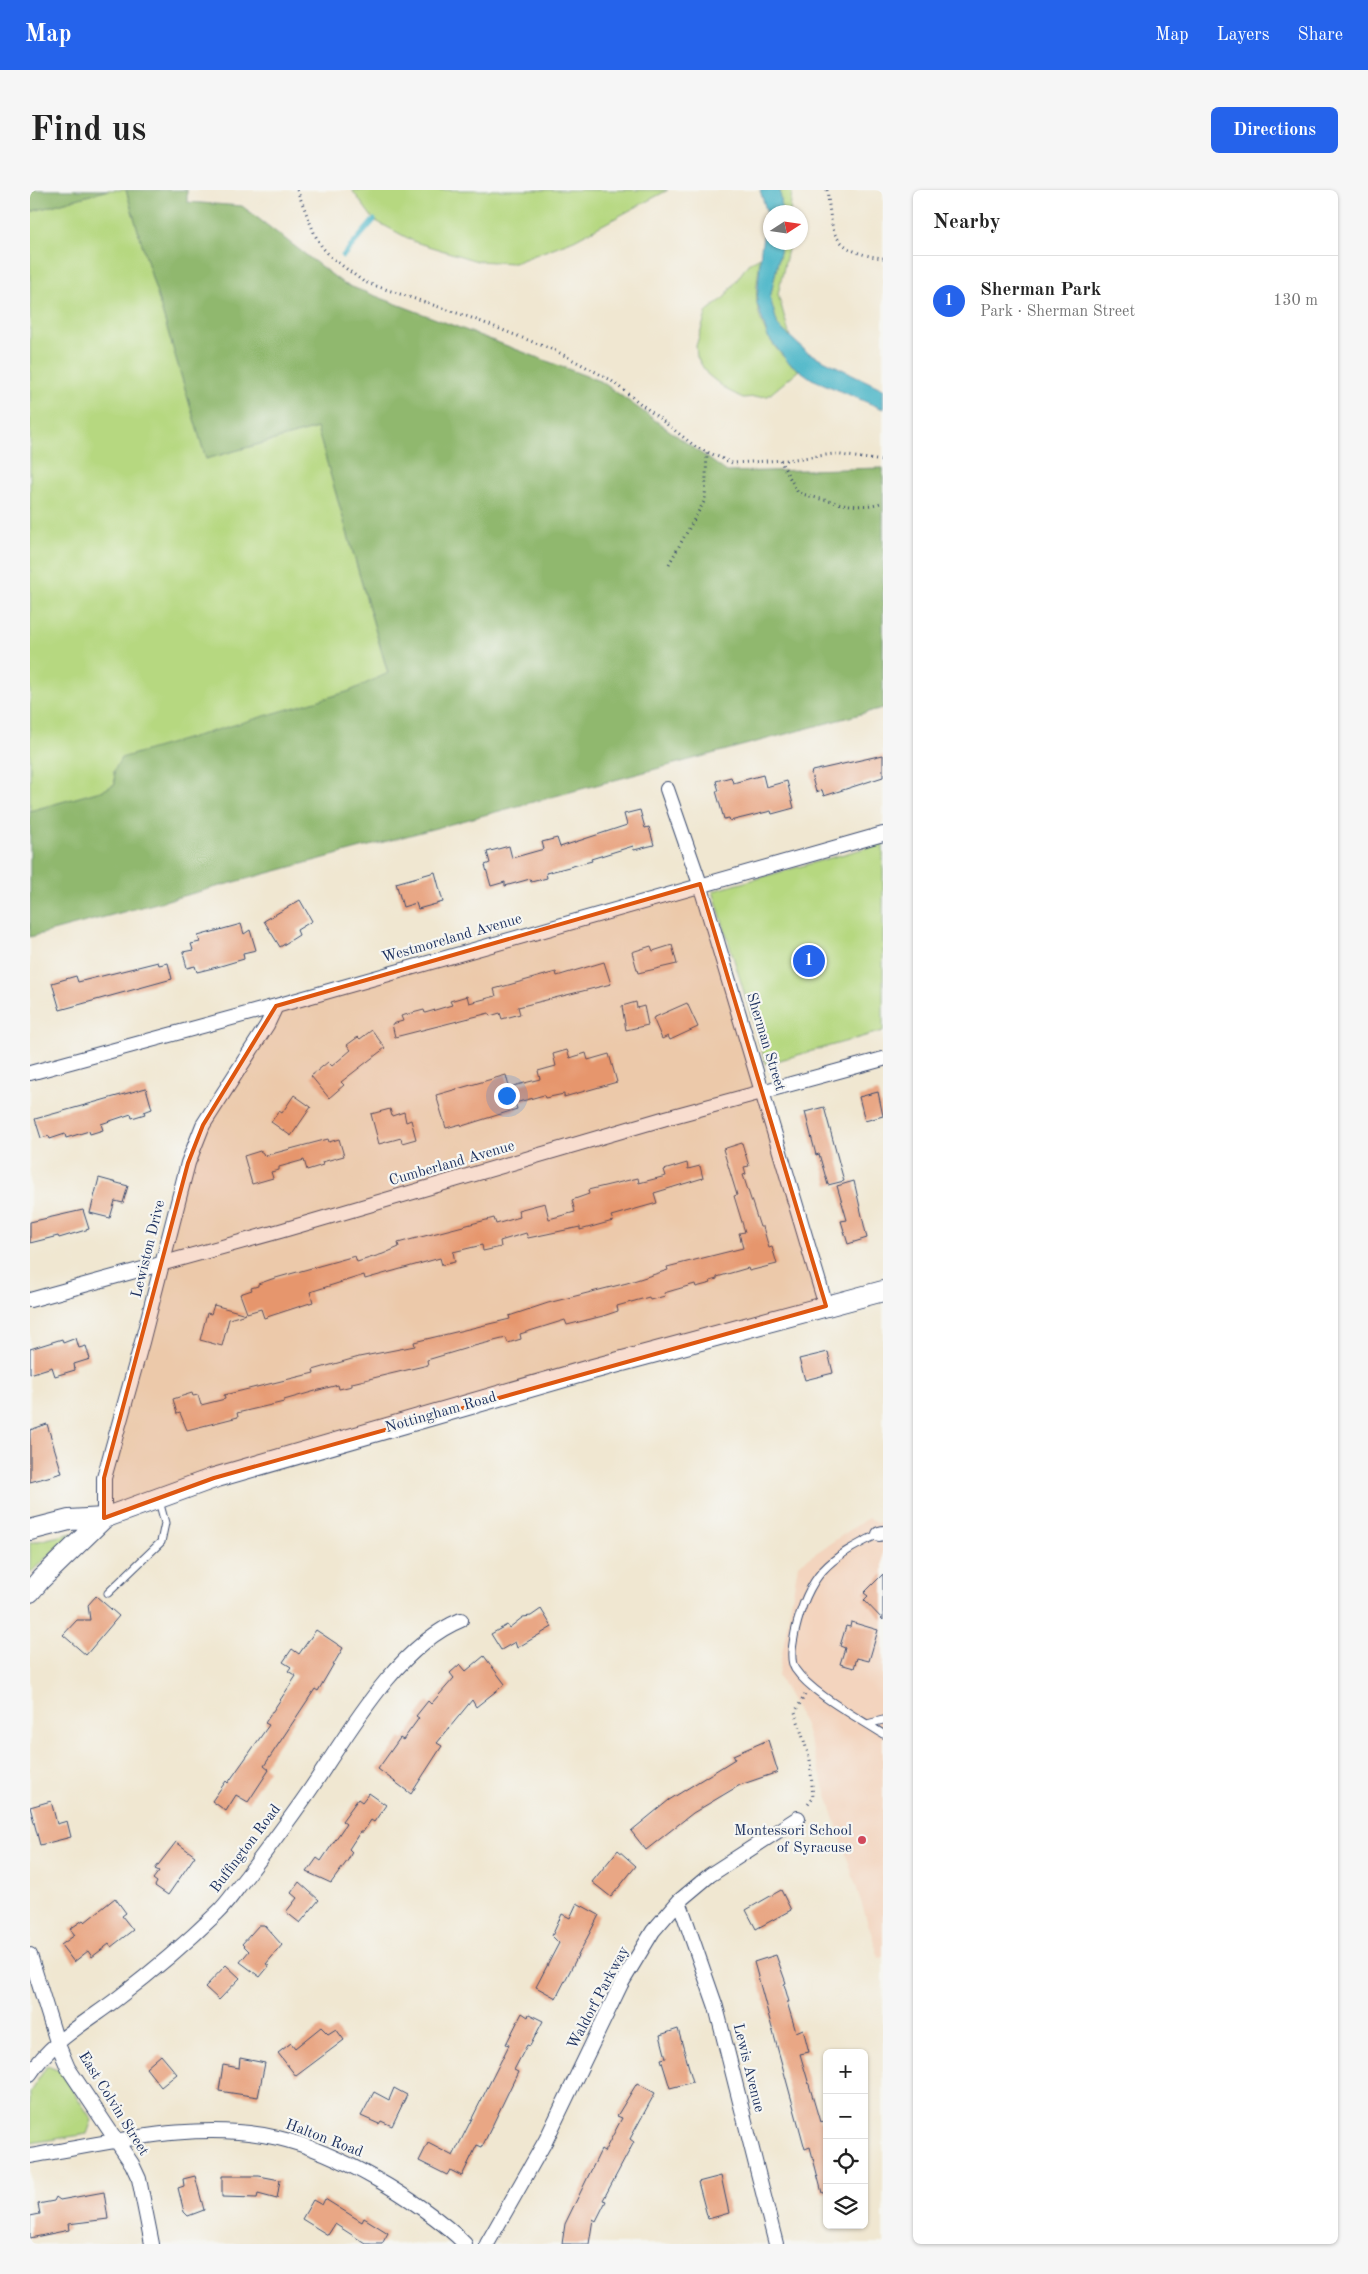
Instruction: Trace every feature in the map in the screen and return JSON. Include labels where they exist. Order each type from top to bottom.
[{"type":"street","name":"Sherman Street","points":[[667,789],[700,884],[826,1306]]},
{"type":"street","name":"Westmoreland Avenue","points":[[30,1074],[883,834]]},
{"type":"street","name":"Lewiston Drive","points":[[104,1518],[104,1478],[142,1342],[188,1163],[203,1125],[224,1089],[267,1025],[276,1006]]},
{"type":"street","name":"Cumberland Avenue","points":[[30,1300],[280,1231],[666,1118],[883,1059]]},
{"type":"street","name":"Nottingham Road","points":[[30,1592],[104,1518],[214,1478],[589,1370],[883,1291]]},
{"type":"street","points":[[30,1530],[68,1520],[104,1518]]},
{"type":"street","name":"Buffington Road","points":[[30,2074],[38,2062],[57,2042],[118,1998],[170,1956],[218,1913],[288,1822],[384,1684],[411,1654],[448,1625],[460,1620]]},
{"type":"street","name":"Waldorf Parkway","points":[[487,2244],[546,2140],[621,1984],[654,1931],[679,1902],[710,1875],[798,1818]]},
{"type":"street","name":"Lewis Avenue","points":[[679,1902],[716,2007],[776,2244]]},
{"type":"street","name":"East Colvin Street","points":[[30,1955],[57,2042],[68,2068],[132,2164],[139,2179],[152,2244]]},
{"type":"street","name":"Halton Road","points":[[30,2156],[182,2132],[223,2131],[279,2138],[342,2161],[397,2191],[465,2244]]},
{"type":"lane","points":[[108,1592],[161,1542],[164,1523],[158,1498]]},
{"type":"lane","points":[[881,1533],[847,1549],[824,1568],[811,1585],[799,1614],[792,1648],[794,1667],[810,1686],[883,1734]]},
{"type":"lane","points":[[867,1724],[883,1720]]},
{"type":"path","points":[[297,190],[315,235],[322,246],[332,258],[364,282],[469,317],[556,351],[610,379],[696,447],[732,463],[834,454],[883,461]]},
{"type":"path","points":[[827,190],[835,233],[849,249],[868,257],[883,258]]},
{"type":"path","points":[[669,564],[705,500],[707,452]]},
{"type":"path","points":[[780,460],[798,493],[835,502],[865,505],[883,502]]},
{"type":"path","points":[[798,1818],[813,1798],[810,1760],[795,1712],[810,1686]]},
{"type":"highlighted area","points":[[700,884],[826,1306],[214,1478],[104,1518],[104,1478],[188,1163],[203,1125],[276,1006]]},
{"type":"shaded area","name":"Montessori School of Syracuse","points":[[868,1518],[876,1523],[883,1522],[883,1956],[879,1958],[804,1723],[778,1676],[798,1565]]},
{"type":"green space","points":[[30,190],[108,190],[30,212]]},
{"type":"green space","points":[[108,190],[126,190],[206,459],[317,428],[388,674],[350,691],[114,771],[115,784],[105,790],[30,811],[30,212]]},
{"type":"green space","points":[[126,190],[187,190],[187,202],[242,206],[344,284],[602,382],[727,472],[883,468],[883,708],[30,937],[30,811],[104,790],[115,784],[114,771],[121,758],[350,691],[388,673],[317,428],[206,459]]},
{"type":"green space","points":[[352,190],[668,190],[574,240],[514,263],[477,261],[415,242],[374,220]]},
{"type":"green space","points":[[780,190],[792,190],[791,205],[781,205]]},
{"type":"green space","points":[[780,250],[787,250],[778,294],[790,337],[778,326],[770,298]]},
{"type":"green space","points":[[760,257],[757,298],[762,323],[777,349],[799,370],[768,396],[743,398],[727,390],[707,374],[697,357],[696,346],[707,311],[724,298],[748,264]]},
{"type":"green space","points":[[883,843],[883,1031],[766,1064],[713,891]]},
{"type":"green space","points":[[72,1533],[30,1573],[30,1543]]},
{"type":"green space","points":[[47,2066],[60,2071],[92,2120],[87,2134],[30,2143],[30,2092]]},
{"type":"water","points":[[760,190],[780,190],[781,205],[765,205]]},
{"type":"water","points":[[763,237],[763,250],[780,250],[770,298],[778,326],[807,352],[883,389],[883,409],[812,379],[788,362],[768,337],[757,303]]},
{"type":"building","points":[[883,755],[883,777],[824,796],[822,790],[816,792],[811,774],[812,771]]},
{"type":"building","points":[[763,775],[766,787],[787,781],[794,808],[772,814],[771,811],[730,821],[729,818],[724,819],[716,791],[719,791],[716,781],[731,777],[733,783]]},
{"type":"building","points":[[640,810],[645,828],[649,827],[654,845],[634,850],[633,846],[591,859],[592,861],[546,873],[547,878],[531,882],[530,879],[505,886],[505,882],[491,886],[485,865],[490,863],[487,852],[509,846],[512,858],[544,849],[542,842],[557,838],[560,847],[627,825],[624,814]]},
{"type":"building","points":[[435,872],[443,902],[418,909],[416,903],[403,907],[396,883]]},
{"type":"building","points":[[300,900],[312,921],[297,930],[299,935],[280,947],[264,921]]},
{"type":"building","points":[[241,924],[244,934],[250,930],[256,950],[243,953],[244,959],[217,967],[197,972],[195,966],[187,968],[183,952],[193,950],[191,944],[200,942],[198,936]]},
{"type":"building","points":[[672,945],[677,964],[638,973],[632,952],[651,946],[653,951]]},
{"type":"building","points":[[158,962],[159,965],[168,963],[172,979],[60,1010],[52,983],[76,976],[78,982]]},
{"type":"building","points":[[604,962],[611,984],[518,1007],[520,1014],[502,1019],[500,1013],[490,1016],[489,1013],[395,1037],[392,1024],[403,1021],[401,1016],[424,1010],[425,1013],[452,1005],[450,1001],[467,996],[469,1003],[496,996],[494,989],[556,972],[557,976]]},
{"type":"building","points":[[636,1002],[637,1008],[644,1006],[648,1025],[626,1030],[622,1006]]},
{"type":"building","points":[[687,1003],[698,1027],[670,1040],[668,1036],[662,1039],[653,1018]]},
{"type":"building","points":[[372,1030],[385,1048],[341,1082],[344,1085],[329,1098],[311,1076],[328,1062],[332,1066],[351,1050],[347,1045],[358,1037],[360,1039]]},
{"type":"building","points":[[567,1050],[570,1058],[586,1053],[588,1060],[609,1054],[617,1082],[564,1097],[564,1094],[545,1098],[544,1095],[515,1103],[517,1109],[462,1126],[461,1124],[446,1128],[436,1095],[506,1075],[509,1087],[540,1079],[538,1071],[556,1066],[553,1054]]},
{"type":"building","points":[[146,1088],[152,1109],[144,1112],[145,1114],[132,1118],[131,1114],[101,1124],[103,1130],[90,1134],[89,1131],[66,1138],[65,1134],[50,1139],[49,1136],[41,1138],[35,1119]]},
{"type":"building","points":[[878,1092],[883,1116],[865,1121],[859,1097]]},
{"type":"building","points":[[294,1095],[311,1107],[291,1136],[271,1122],[279,1111],[282,1113]]},
{"type":"building","points":[[824,1107],[844,1181],[828,1185],[819,1154],[816,1155],[805,1112]]},
{"type":"building","points":[[390,1109],[392,1116],[404,1112],[406,1122],[411,1120],[416,1139],[402,1143],[401,1138],[379,1144],[371,1114]]},
{"type":"building","points":[[328,1139],[329,1142],[339,1139],[344,1156],[322,1162],[323,1165],[307,1170],[304,1160],[279,1167],[279,1170],[271,1172],[273,1178],[252,1184],[244,1156],[260,1151],[264,1156]]},
{"type":"building","points":[[742,1143],[749,1166],[744,1167],[746,1174],[743,1175],[760,1227],[763,1227],[769,1248],[772,1247],[777,1264],[749,1271],[748,1268],[717,1277],[717,1279],[710,1281],[711,1283],[696,1287],[695,1284],[664,1293],[665,1296],[650,1300],[649,1297],[617,1306],[618,1311],[603,1316],[567,1325],[565,1320],[520,1334],[521,1339],[508,1343],[506,1338],[474,1346],[427,1360],[428,1365],[352,1383],[352,1386],[339,1389],[338,1385],[319,1390],[284,1400],[284,1402],[237,1413],[238,1417],[187,1430],[180,1413],[177,1414],[173,1399],[192,1393],[193,1396],[198,1395],[201,1405],[225,1399],[224,1395],[314,1373],[313,1370],[359,1357],[415,1346],[414,1342],[510,1319],[509,1316],[548,1303],[627,1283],[668,1270],[667,1267],[743,1248],[739,1233],[745,1232],[734,1196],[737,1195],[723,1149]]},
{"type":"building","points":[[687,1163],[688,1169],[700,1166],[703,1178],[654,1193],[657,1203],[611,1216],[613,1221],[580,1230],[580,1227],[528,1238],[526,1233],[500,1241],[501,1247],[483,1251],[482,1245],[453,1252],[455,1262],[442,1265],[440,1258],[365,1279],[364,1275],[310,1292],[313,1302],[264,1318],[261,1309],[247,1313],[240,1294],[272,1279],[355,1256],[357,1262],[383,1254],[399,1247],[398,1243],[494,1218],[496,1224],[520,1217],[518,1210],[545,1203],[549,1219],[575,1212],[572,1200],[589,1194],[588,1190],[638,1178],[639,1183],[666,1176],[664,1170]]},
{"type":"building","points":[[99,1178],[128,1186],[123,1203],[115,1201],[110,1218],[90,1213]]},
{"type":"building","points":[[854,1181],[867,1238],[848,1244],[841,1221],[847,1220],[837,1186]]},
{"type":"building","points":[[83,1210],[89,1229],[59,1238],[58,1236],[30,1243],[30,1222]]},
{"type":"building","points":[[214,1305],[246,1314],[229,1319],[222,1346],[200,1340],[207,1313],[211,1314]]},
{"type":"building","points":[[76,1338],[79,1348],[86,1346],[90,1359],[74,1364],[75,1370],[55,1376],[52,1367],[30,1374],[30,1349],[62,1339],[63,1343]]},
{"type":"building","points":[[828,1352],[833,1373],[805,1380],[799,1359]]},
{"type":"building","points":[[47,1424],[62,1473],[30,1482],[30,1430]]},
{"type":"building","points":[[883,1574],[883,1620],[864,1600],[868,1596],[864,1593]]},
{"type":"building","points":[[96,1596],[119,1616],[86,1655],[63,1635],[77,1620],[90,1620],[88,1605]]},
{"type":"building","points":[[541,1609],[552,1627],[517,1648],[515,1642],[501,1650],[491,1634],[507,1625],[509,1628],[523,1617],[531,1616]]},
{"type":"building","points":[[851,1622],[878,1630],[869,1661],[857,1658],[854,1668],[840,1664],[845,1648],[840,1646],[846,1626],[850,1627]]},
{"type":"building","points":[[316,1630],[343,1648],[318,1691],[315,1689],[264,1766],[269,1770],[248,1802],[236,1795],[226,1811],[212,1801],[226,1781],[228,1783],[269,1725],[265,1723],[296,1676],[288,1671],[291,1667],[283,1662],[292,1649],[299,1654]]},
{"type":"building","points":[[484,1656],[505,1684],[476,1707],[472,1700],[437,1743],[442,1746],[411,1794],[378,1769],[400,1738],[403,1740],[419,1718],[416,1716],[428,1701],[431,1704],[454,1678],[450,1673],[460,1664],[466,1671]]},
{"type":"building","points":[[768,1740],[778,1772],[740,1785],[693,1813],[646,1850],[631,1831],[669,1800],[735,1759],[733,1755]]},
{"type":"building","points":[[369,1793],[386,1805],[374,1822],[371,1820],[363,1832],[360,1832],[349,1849],[352,1852],[348,1860],[331,1883],[307,1872],[317,1858],[321,1861],[346,1824],[342,1821],[358,1799],[362,1802]]},
{"type":"building","points":[[51,1801],[57,1824],[67,1821],[71,1837],[40,1845],[30,1807]]},
{"type":"building","points":[[176,1842],[195,1856],[168,1895],[155,1886],[157,1882],[153,1879],[159,1871],[155,1869]]},
{"type":"building","points":[[618,1850],[636,1866],[611,1897],[592,1882]]},
{"type":"building","points":[[299,1882],[319,1900],[300,1923],[286,1912],[297,1898],[291,1893]]},
{"type":"building","points":[[781,1890],[791,1910],[756,1929],[746,1910]]},
{"type":"building","points":[[115,1898],[126,1913],[122,1916],[133,1930],[111,1947],[109,1944],[92,1957],[88,1951],[74,1962],[61,1945],[75,1935],[70,1929],[83,1920],[85,1922]]},
{"type":"building","points":[[577,1903],[599,1915],[556,1998],[536,1987],[559,1943],[552,1936],[562,1914],[570,1918]]},
{"type":"building","points":[[259,1925],[264,1925],[282,1945],[266,1964],[269,1966],[260,1977],[240,1962],[249,1951],[242,1944]]},
{"type":"building","points":[[776,1955],[786,1983],[784,1984],[789,2002],[787,2002],[796,2032],[803,2029],[809,2052],[800,2054],[820,2122],[823,2121],[823,2193],[810,2147],[805,2149],[754,1962]]},
{"type":"building","points":[[226,1965],[240,1978],[219,2000],[205,1987]]},
{"type":"building","points":[[522,2013],[528,2017],[529,2014],[543,2021],[530,2046],[527,2045],[514,2070],[518,2072],[482,2147],[477,2145],[462,2176],[450,2170],[447,2175],[419,2161],[428,2143],[453,2156],[509,2045],[506,2044]]},
{"type":"building","points":[[321,2027],[328,2034],[336,2029],[344,2040],[296,2076],[278,2053],[291,2043],[295,2048]]},
{"type":"building","points":[[678,2029],[693,2082],[670,2088],[661,2059],[666,2058],[660,2035]]},
{"type":"building","points":[[161,2055],[177,2074],[161,2087],[146,2068]]},
{"type":"building","points":[[240,2058],[265,2063],[258,2097],[219,2091],[223,2065],[239,2068]]},
{"type":"building","points":[[637,2083],[655,2093],[630,2139],[634,2142],[603,2200],[606,2201],[596,2221],[593,2219],[589,2244],[562,2244],[565,2224],[601,2150],[604,2152],[622,2118],[617,2116]]},
{"type":"building","points":[[394,2088],[407,2095],[392,2126],[381,2121],[379,2124],[361,2116],[374,2092],[389,2100]]},
{"type":"building","points":[[195,2176],[204,2210],[188,2216],[184,2212],[178,2188],[184,2186],[183,2179]]},
{"type":"building","points":[[222,2176],[259,2176],[280,2180],[277,2199],[258,2194],[257,2198],[222,2197]]},
{"type":"building","points":[[721,2176],[729,2213],[708,2219],[698,2182]]},
{"type":"building","points":[[104,2192],[108,2219],[68,2224],[69,2230],[30,2238],[30,2216],[40,2214],[38,2204],[54,2201],[56,2197],[60,2200]]},
{"type":"building","points":[[325,2199],[362,2222],[364,2218],[388,2233],[382,2244],[366,2244],[335,2224],[328,2235],[302,2219],[313,2200],[322,2205]]},
{"type":"waterway","points":[[343,256],[374,220]]},
{"type":"place","name":"Sherman Park","points":[[809,961]]},
{"type":"place","name":"Montessori School of Syracuse","points":[[862,1840]]}]
